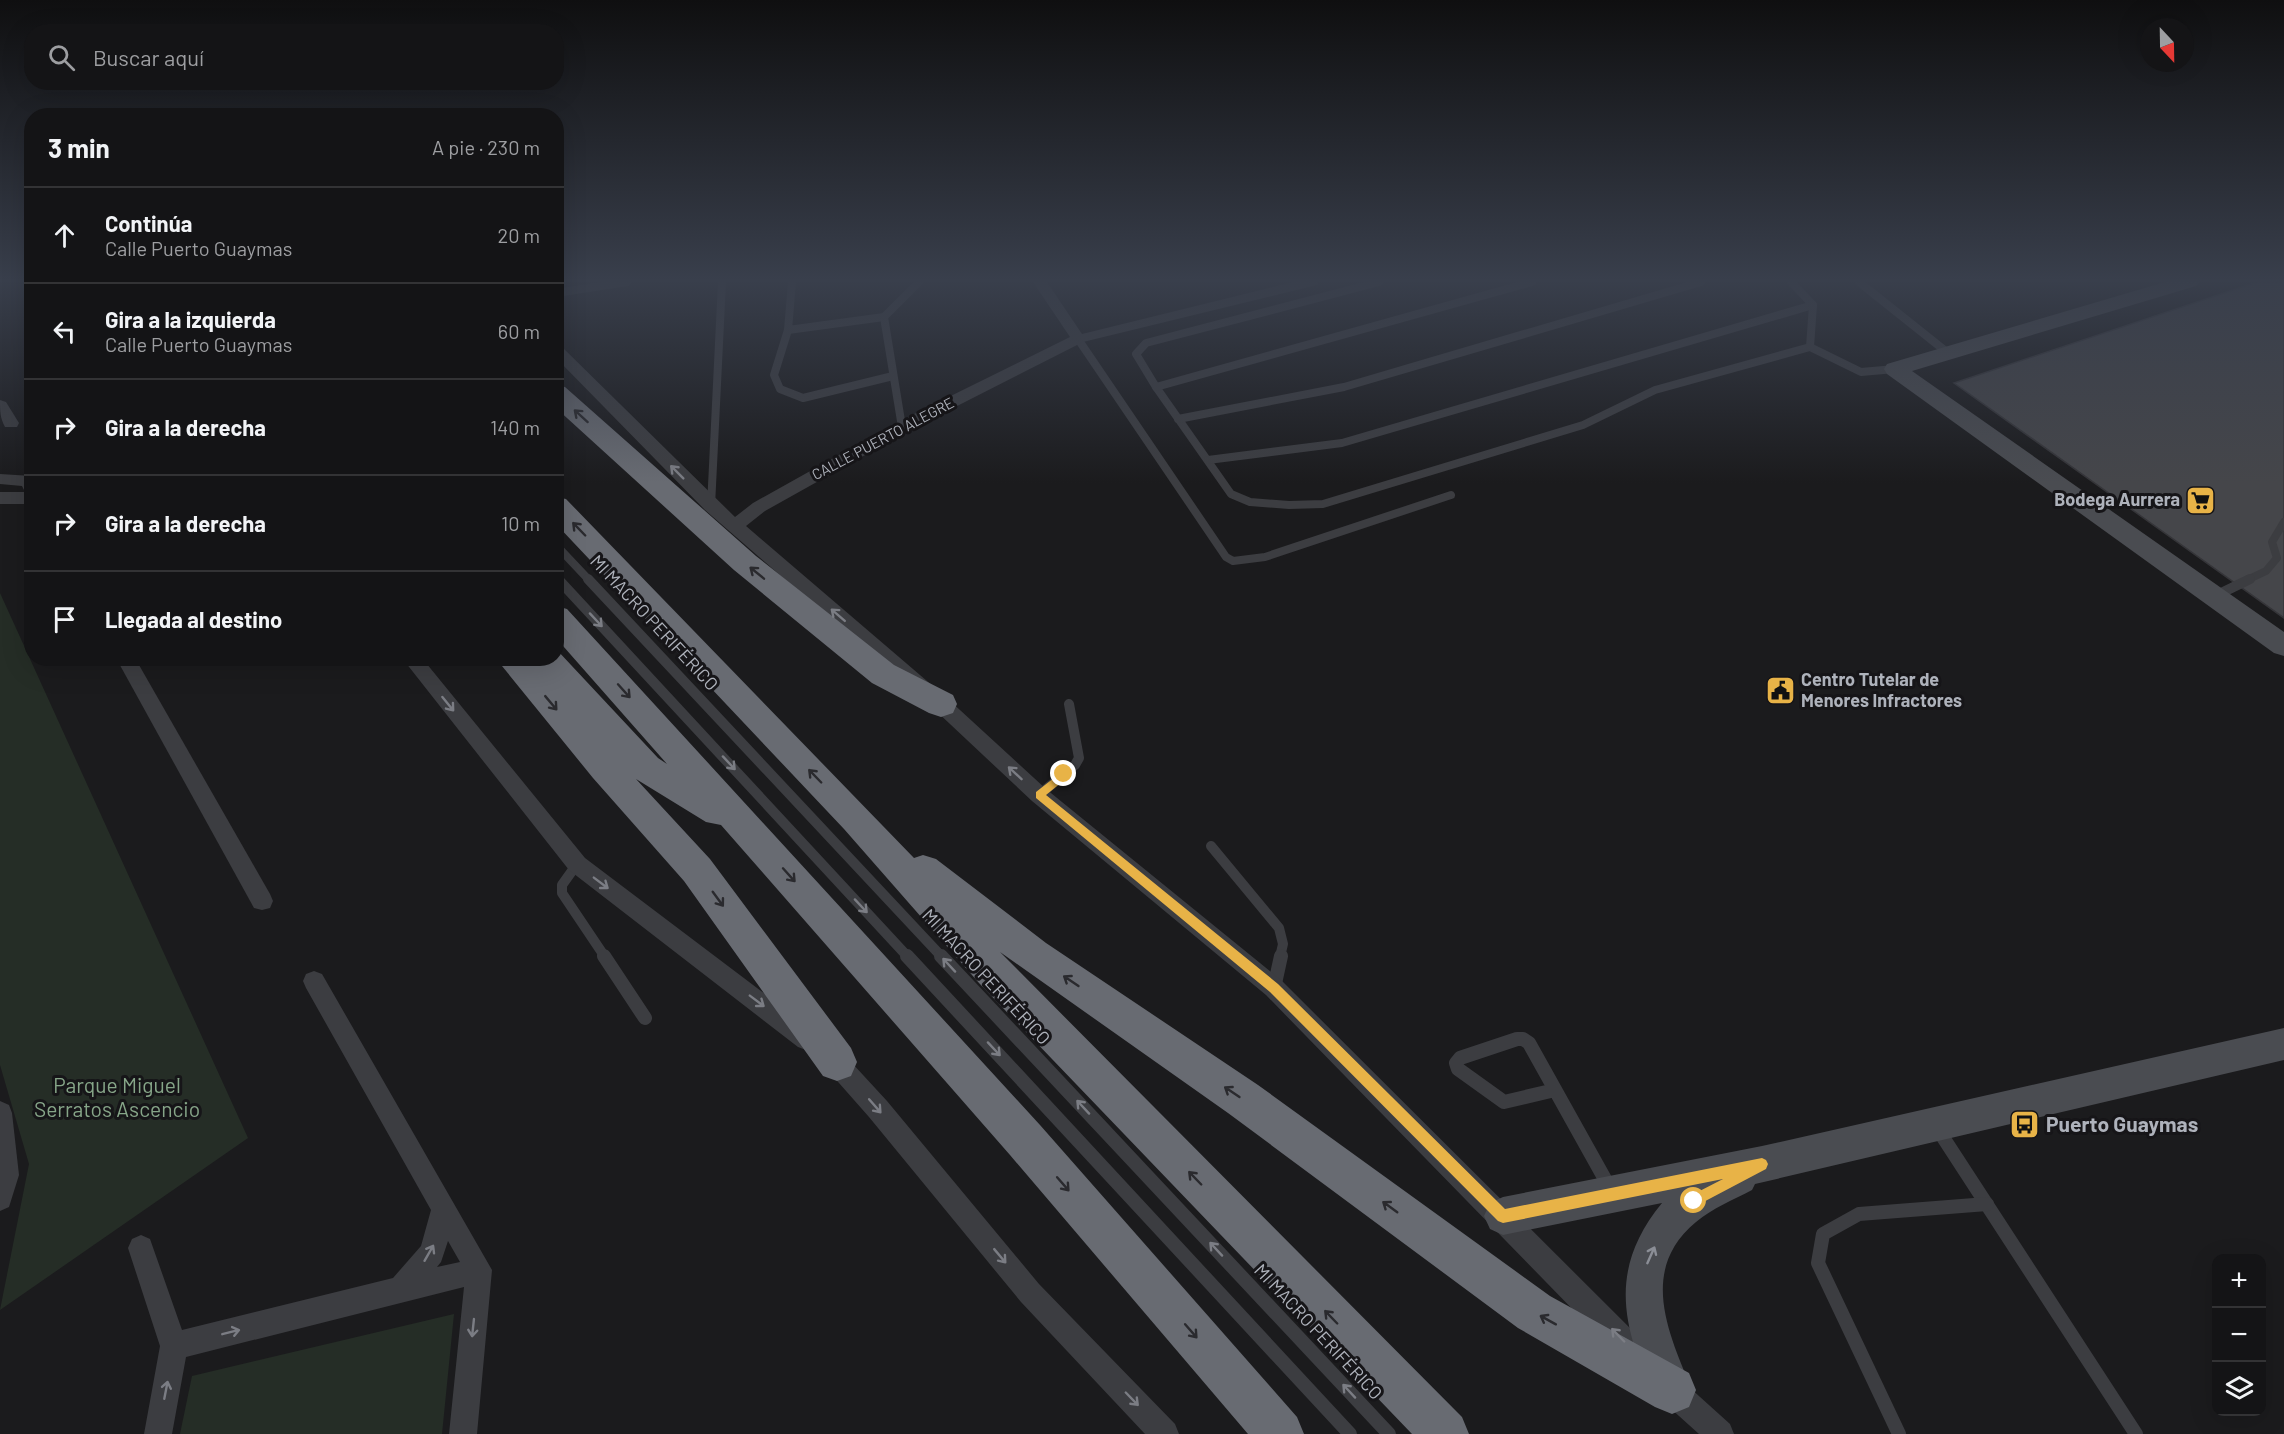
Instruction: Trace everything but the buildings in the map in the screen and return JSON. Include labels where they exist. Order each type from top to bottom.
[{"type":"highway","points":[[564,400],[745,563],[874,666],[941,704]]},
{"type":"highway","points":[[564,514],[856,819],[993,971],[1445,1434]]},
{"type":"highway","points":[[564,625],[1033,1149],[1280,1434]]},
{"type":"highway","points":[[520,666],[605,768],[697,870],[837,1062]]},
{"type":"highway","points":[[553,666],[646,768],[697,870]]},
{"type":"highway","points":[[646,768],[750,832]]},
{"type":"highway","points":[[856,819],[1033,955],[1243,1099],[1534,1312],[1672,1390]]},
{"type":"street","name":"CALLE PUERTO ALEGRE","points":[[735,526],[759,507],[902,427],[1058,349]]},
{"type":"street","points":[[1895,369],[1962,349]]},
{"type":"street","points":[[564,357],[711,506],[941,704],[1039,795],[1274,988],[1503,1216],[1672,1390],[1720,1434]]},
{"type":"street","points":[[1895,369],[2284,645]]},
{"type":"street","points":[[0,405],[11,423]]},
{"type":"street","points":[[0,479],[24,481]]},
{"type":"street","points":[[0,498],[24,498]]},
{"type":"street","points":[[129,666],[262,901]]},
{"type":"street","points":[[417,666],[576,864],[837,1062],[1030,1293],[1165,1434]]},
{"type":"street","points":[[314,981],[479,1270],[463,1434]]},
{"type":"street","points":[[1503,1216],[1762,1164],[2284,1044]]},
{"type":"street","points":[[0,1113],[6,1175],[0,1198]]},
{"type":"street","points":[[1672,1390],[1659,1366],[1651,1341],[1644,1310],[1644,1271],[1663,1230],[1677,1214],[1694,1201],[1762,1164]]},
{"type":"street","points":[[401,1289],[432,1253],[444,1209]]},
{"type":"street","points":[[141,1248],[174,1346],[158,1434]]},
{"type":"street","points":[[174,1346],[479,1270]]},
{"type":"lane","points":[[711,506],[719,349]]},
{"type":"lane","points":[[782,349],[774,375],[780,389],[802,398],[893,376]]},
{"type":"lane","points":[[889,349],[902,427]]},
{"type":"lane","points":[[1085,349],[1226,557],[1233,561],[1265,557],[1451,495]]},
{"type":"lane","points":[[1141,349],[1136,354],[1156,387],[1231,494],[1240,501],[1303,506],[1323,504],[1583,425],[1655,390],[1800,349]]},
{"type":"lane","points":[[1156,387],[1292,349]]},
{"type":"lane","points":[[1178,419],[1344,387],[1473,349]]},
{"type":"lane","points":[[1208,460],[1342,443],[1663,349]]},
{"type":"lane","points":[[1816,349],[1861,372],[1895,369]]},
{"type":"lane","points":[[1943,349],[1948,353]]},
{"type":"lane","points":[[2215,596],[2266,571],[2277,558],[2272,542],[2284,522]]},
{"type":"lane","name":"MI MACRO PERIFÉRICO","points":[[564,555],[1389,1434]]},
{"type":"lane","points":[[564,586],[1350,1434]]},
{"type":"lane","points":[[1039,795],[1075,765],[1079,758],[1069,704]]},
{"type":"lane","points":[[1211,846],[1279,928],[1283,944],[1274,988]]},
{"type":"lane","points":[[576,864],[562,885],[562,893],[645,1018]]},
{"type":"lane","points":[[1555,1090],[1504,1102],[1458,1069],[1456,1062],[1460,1058],[1523,1039],[1529,1043],[1612,1193]]},
{"type":"lane","points":[[1935,1125],[2136,1434]]},
{"type":"lane","points":[[1899,1434],[1818,1263],[1824,1234],[1859,1214],[1987,1204]]},
{"type":"green space","name":"Parque Miguel Serratos Ascencio","points":[[0,593],[24,646],[24,666],[33,666],[248,1138],[0,1310],[29,1164],[0,1065]]},
{"type":"green space","points":[[454,1314],[442,1434],[180,1434],[192,1376]]},
{"type":"place","name":"Bodega Aurrera","points":[[2201,500]]},
{"type":"place","name":"Centro Tutelar de Menores Infractores","points":[[1780,690]]},
{"type":"place","name":"Puerto Guaymas","points":[[2025,1125]]},
{"type":"route","points":[[1064,774],[1039,795],[1274,988],[1503,1216],[1762,1164],[1694,1201]]}]
